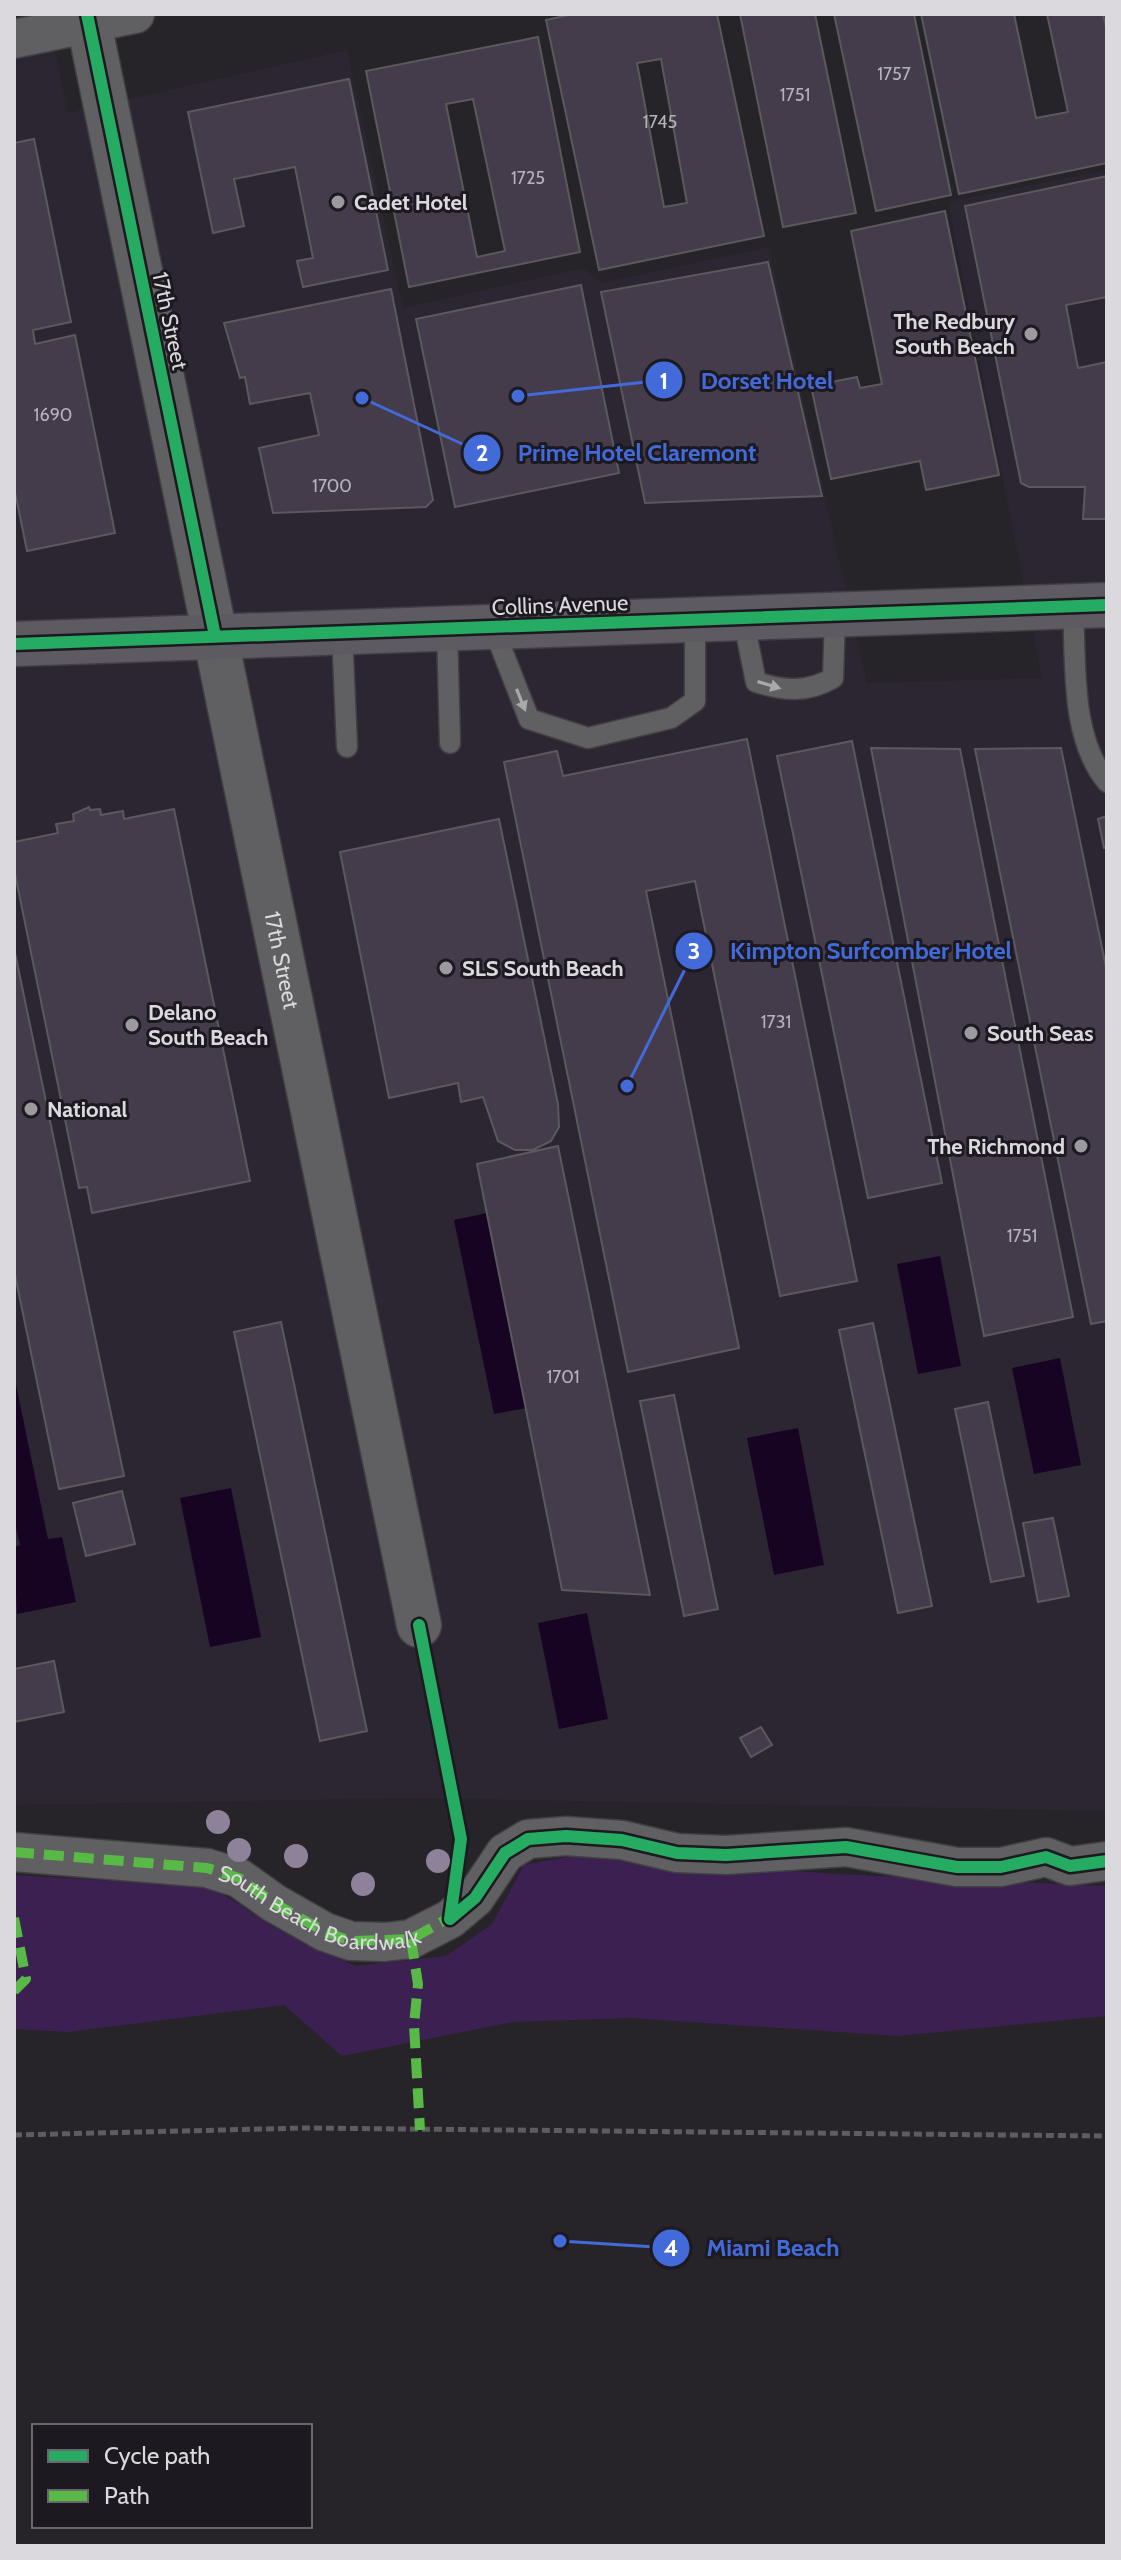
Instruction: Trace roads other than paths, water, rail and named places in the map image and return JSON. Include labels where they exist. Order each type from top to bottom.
[{"type":"main road","name":"Collins Avenue","points":[[14,644],[1090,606]]},
{"type":"street","points":[[14,39],[88,19],[135,14]]},
{"type":"street","name":"17th Street","points":[[88,19],[419,1625]]},
{"type":"street","name":"South Beach Boardwalk","points":[[14,1852],[207,1868],[239,1878],[274,1903],[325,1932],[351,1941],[385,1942],[411,1939],[450,1919],[475,1898],[505,1853],[528,1839],[566,1836],[622,1840],[677,1853],[726,1855],[846,1847],[957,1867],[1001,1867],[1046,1857],[1070,1866],[1107,1861]]},
{"type":"lane","points":[[1090,606],[1078,690],[1088,754],[1107,782]]},
{"type":"lane","points":[[743,618],[756,682],[777,689],[813,689],[833,678],[835,615]]},
{"type":"lane","points":[[493,627],[529,719],[588,738],[671,718],[695,701],[695,620]]},
{"type":"lane","points":[[447,628],[450,743]]},
{"type":"lane","points":[[342,632],[347,747]]},
{"type":"place","name":"Cadet Hotel","points":[[338,202]]},
{"type":"place","name":"The Redbury South Beach","points":[[1031,334]]},
{"type":"place","name":"Dorset Hotel","points":[[518,396]]},
{"type":"place","name":"Prime Hotel Claremont","points":[[362,398]]},
{"type":"place","name":"SLS South Beach","points":[[446,968]]},
{"type":"place","name":"Delano South Beach","points":[[132,1025]]},
{"type":"place","name":"South Seas","points":[[971,1033]]},
{"type":"place","name":"Kimpton Surfcomber Hotel","points":[[627,1086]]},
{"type":"place","name":"National","points":[[31,1109]]},
{"type":"place","name":"The Richmond","points":[[1081,1146]]},
{"type":"place","name":"Miami Beach","points":[[560,2241]]}]
